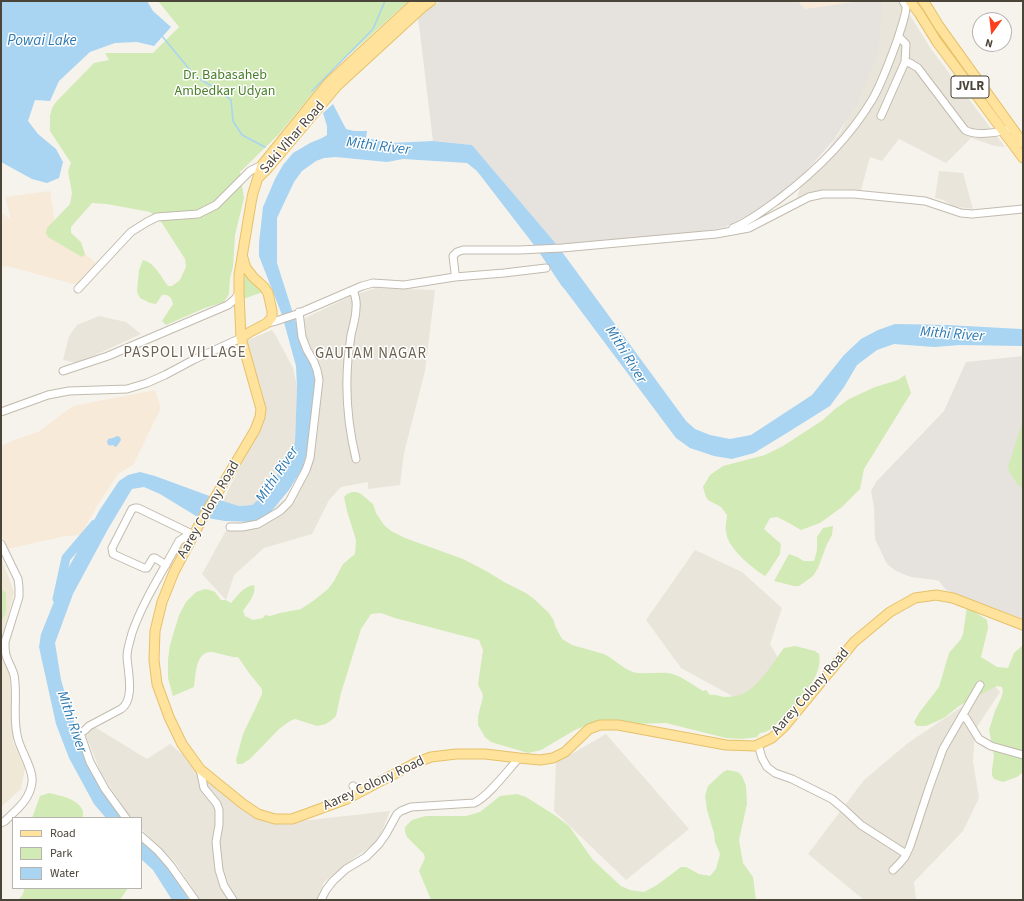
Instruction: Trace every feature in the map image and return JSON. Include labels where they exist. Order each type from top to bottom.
[{"type":"main road","name":"Saki Vihar Road","points":[[258,178],[265,166],[319,101],[337,86],[345,73],[417,1]]},
{"type":"main road","name":"Saki Vihar Road","points":[[345,73],[431,1]]},
{"type":"main road","name":"JVLR","points":[[907,1],[919,13],[937,42],[1023,158]]},
{"type":"main road","name":"JVLR","points":[[926,4],[939,26],[1023,143]]},
{"type":"main road","name":"Aarey Colony Road","points":[[258,178],[253,193],[242,255],[239,275],[239,293],[241,338],[261,409],[260,417],[255,430],[201,521],[174,572],[162,602],[155,631],[154,660],[157,684],[169,717],[182,744],[200,769],[243,804],[258,814],[275,819],[292,819],[348,799],[414,763],[431,757],[456,754],[485,754],[540,760],[553,758],[565,752],[589,729],[600,725],[618,725],[726,745],[755,746],[772,738],[784,727],[854,642],[890,612],[915,598],[936,595],[952,598],[1023,625]]},
{"type":"main road","points":[[241,338],[250,332],[272,322],[272,311],[268,293],[246,268],[242,255]]},
{"type":"street","points":[[716,234],[748,222],[785,194],[819,166],[856,126],[873,99],[890,60],[899,36],[906,11],[907,1]]},
{"type":"street","points":[[882,116],[905,62],[906,44],[899,36]]},
{"type":"street","points":[[905,62],[918,68],[965,130],[969,133],[975,134],[1013,129]]},
{"type":"street","points":[[78,289],[131,232],[146,222],[157,217],[198,214],[216,205],[250,171],[265,166]]},
{"type":"street","points":[[455,274],[453,256],[457,252],[463,250],[562,248],[716,234],[749,228],[809,197],[823,194],[854,194],[925,201],[961,213],[972,214],[1023,209]]},
{"type":"street","points":[[272,322],[373,283],[404,285],[455,277],[546,268]]},
{"type":"street","points":[[353,290],[357,307],[351,336],[346,393],[356,459]]},
{"type":"street","points":[[63,371],[108,356],[228,305],[235,300],[239,293]]},
{"type":"street","points":[[230,527],[242,527],[258,524],[280,511],[289,502],[310,458],[319,380],[314,362],[307,350],[302,336],[298,313]]},
{"type":"street","points":[[1,412],[48,395],[69,391],[127,389],[147,383],[241,338]]},
{"type":"street","points":[[166,565],[153,558],[149,567],[144,568],[113,554],[112,548],[132,509],[138,508],[194,535]]},
{"type":"street","points":[[125,817],[104,789],[90,762],[80,733],[89,726],[121,709],[127,703],[130,683],[127,655],[129,642],[136,622],[149,594],[179,541],[185,537],[194,535]]},
{"type":"street","points":[[1,544],[18,580],[19,587],[19,597],[5,642],[5,650],[14,674],[17,734],[33,780],[24,803],[1,823]]},
{"type":"street","points":[[893,870],[899,864],[910,846],[928,788],[943,750],[980,685]]},
{"type":"street","points":[[962,717],[966,718],[978,739],[991,746],[1023,755]]},
{"type":"street","points":[[758,744],[762,758],[767,767],[775,773],[792,779],[832,799],[861,825],[906,854]]},
{"type":"street","points":[[321,900],[326,890],[337,877],[346,869],[366,857],[379,844],[396,814],[411,807],[474,803],[479,801],[519,758]]},
{"type":"street","points":[[200,769],[204,788],[217,804],[219,810],[216,842],[217,858],[224,886],[233,900]]},
{"type":"street","points":[[353,786],[358,794]]},
{"type":"street","points":[[142,837],[158,851],[171,866],[195,900]]},
{"type":"shaded area","points":[[440,1],[798,1],[805,9],[860,1],[883,1],[878,53],[857,104],[833,141],[801,177],[753,213],[725,227],[700,232],[557,245],[472,145],[433,141],[418,17]]},
{"type":"shaded area","points":[[798,1],[860,1],[805,10]]},
{"type":"shaded area","points":[[881,1],[901,1],[931,49],[1005,147],[995,146],[971,138],[946,163],[899,139],[882,161],[870,157],[861,190],[827,189],[796,201],[800,188],[841,131],[867,80]]},
{"type":"shaded area","points":[[939,171],[963,173],[973,209],[952,206],[943,200],[935,198]]},
{"type":"shaded area","points":[[50,191],[56,230],[96,263],[77,285],[7,266],[1,267],[1,212],[11,220],[5,197]]},
{"type":"shaded area","points":[[376,288],[435,290],[425,371],[404,453],[400,485],[368,489],[368,482],[341,487],[329,500],[312,534],[264,548],[234,575],[226,600],[202,574],[229,525],[258,522],[285,499],[301,475],[306,459],[317,376],[299,321],[351,296]]},
{"type":"shaded area","points":[[99,316],[126,322],[141,334],[78,363],[63,360],[69,336],[77,325]]},
{"type":"shaded area","points":[[272,330],[293,368],[297,387],[295,442],[289,457],[264,495],[252,505],[239,506],[223,501],[257,432],[265,408],[262,393],[246,341]]},
{"type":"shaded area","points":[[1023,356],[1023,619],[946,590],[939,581],[911,577],[896,571],[887,564],[875,539],[874,507],[871,491],[876,482],[944,411],[966,362]]},
{"type":"shaded area","points":[[155,390],[161,408],[133,465],[118,474],[97,506],[81,535],[66,536],[7,549],[1,532],[1,446],[38,432],[73,406]]},
{"type":"shaded area","points":[[695,550],[742,572],[782,608],[770,644],[784,668],[756,709],[681,668],[646,620]]},
{"type":"shaded area","points":[[1,557],[14,592],[1,644]]},
{"type":"shaded area","points":[[1,647],[10,675],[13,742],[25,768],[21,789],[1,807]]},
{"type":"shaded area","points":[[994,685],[1000,692],[975,730],[973,761],[979,798],[963,831],[914,882],[916,900],[864,900],[808,854],[864,780],[908,743]]},
{"type":"shaded area","points":[[93,726],[147,759],[170,744],[258,818],[274,824],[390,811],[378,841],[324,882],[316,900],[200,900],[175,862],[142,830],[142,817],[130,817],[101,773],[84,731]]},
{"type":"shaded area","points":[[606,734],[689,829],[626,880],[554,811],[556,763]]},
{"type":"green space","name":"Dr. Babasaheb Ambedkar Udyan","points":[[158,1],[409,1],[330,72],[279,134],[240,172],[244,198],[235,235],[233,267],[230,278],[229,294],[224,302],[205,308],[166,325],[162,321],[173,304],[171,298],[167,295],[162,295],[156,304],[140,298],[137,292],[139,270],[143,260],[154,267],[168,286],[172,286],[180,280],[186,267],[185,259],[160,220],[150,212],[107,204],[92,203],[71,227],[71,233],[81,242],[85,254],[82,257],[48,237],[46,233],[47,228],[70,204],[72,193],[68,171],[71,163],[50,131],[50,116],[52,108],[94,63],[109,60],[105,53],[153,53],[179,27]]},
{"type":"green space","points":[[245,271],[263,292],[243,299]]},
{"type":"green space","points":[[905,375],[911,393],[864,469],[860,489],[842,507],[820,523],[801,530],[777,517],[770,518],[764,529],[781,544],[780,554],[765,576],[753,568],[735,550],[727,537],[727,515],[721,507],[708,500],[706,497],[703,487],[710,475],[723,466],[765,455],[783,446],[823,420],[849,399],[875,387],[898,380]]},
{"type":"green space","points":[[1023,420],[1023,488],[1019,486],[1011,475],[1008,467]]},
{"type":"green space","points":[[352,492],[361,494],[373,504],[376,513],[384,525],[391,531],[405,538],[463,559],[526,593],[549,613],[562,639],[572,645],[604,654],[633,672],[672,674],[703,691],[706,690],[710,695],[725,697],[740,695],[753,687],[765,674],[784,648],[795,646],[815,651],[819,654],[820,662],[818,671],[809,688],[796,704],[773,727],[764,733],[760,733],[757,737],[742,739],[726,738],[666,723],[632,724],[598,721],[575,730],[541,750],[528,753],[491,742],[485,737],[478,725],[478,716],[483,697],[478,684],[483,650],[479,640],[381,613],[371,614],[361,629],[341,693],[336,716],[326,724],[317,726],[295,719],[290,721],[279,729],[250,759],[242,764],[237,764],[236,760],[243,734],[262,694],[262,689],[238,657],[207,652],[200,659],[198,664],[194,687],[173,696],[168,678],[168,659],[170,645],[179,615],[186,602],[196,592],[205,589],[215,592],[221,600],[226,600],[231,603],[244,589],[254,585],[255,588],[253,595],[243,611],[245,616],[253,620],[263,618],[265,615],[270,616],[301,609],[313,601],[328,589],[343,564],[355,554],[356,540],[344,497]]},
{"type":"green space","points":[[833,526],[832,535],[813,576],[799,586],[774,581],[789,554],[804,561],[814,561],[817,550],[817,537],[823,528]]},
{"type":"green space","points":[[1,589],[6,593],[6,611],[1,623]]},
{"type":"green space","points":[[967,607],[987,620],[988,628],[981,657],[997,667],[1008,668],[1014,653],[1023,645],[1023,772],[1017,777],[1003,782],[994,779],[992,775],[994,756],[989,730],[1002,696],[1002,687],[997,686],[959,706],[944,718],[926,726],[917,726],[914,722],[939,687],[949,653],[961,639],[963,634]]},
{"type":"green space","points":[[727,770],[738,772],[742,776],[746,786],[747,804],[739,840],[743,863],[753,877],[756,900],[431,900],[419,871],[425,858],[424,854],[407,837],[405,832],[405,827],[412,820],[426,816],[466,816],[480,812],[500,796],[517,794],[526,797],[569,826],[593,860],[621,886],[630,890],[644,892],[657,885],[681,867],[686,867],[699,874],[710,876],[716,869],[720,854],[715,842],[705,796],[708,786]]},
{"type":"green space","points":[[49,793],[73,800],[81,807],[83,817],[32,817],[40,796]]},
{"type":"green space","points":[[25,889],[127,889],[119,900],[18,900],[22,896]]},
{"type":"water","name":"Powai Lake","points":[[1,1],[147,1],[153,11],[171,27],[154,46],[137,42],[115,43],[90,52],[59,81],[50,101],[35,100],[28,121],[38,134],[56,149],[63,162],[59,178],[47,183],[32,179],[1,162]]},
{"type":"water","points":[[333,104],[346,129],[354,131],[367,131],[366,138],[390,143],[433,141],[472,145],[557,245],[686,421],[695,429],[710,435],[730,439],[751,435],[812,395],[844,355],[861,339],[878,330],[895,324],[1023,329],[1023,346],[960,345],[934,347],[894,344],[877,350],[857,365],[844,387],[830,406],[754,453],[732,459],[714,456],[690,448],[676,438],[561,285],[537,249],[477,171],[467,163],[403,159],[387,162],[336,157],[324,158],[316,161],[302,171],[294,182],[277,218],[277,263],[303,345],[314,371],[317,383],[308,449],[302,469],[289,490],[270,513],[254,522],[225,521],[196,516],[160,494],[144,487],[132,489],[108,529],[73,594],[55,643],[61,680],[72,717],[103,792],[123,817],[105,817],[94,804],[69,758],[56,724],[39,647],[41,634],[66,572],[99,511],[119,481],[128,475],[140,472],[239,506],[252,505],[264,495],[289,457],[295,442],[297,387],[296,366],[282,315],[259,256],[259,243],[263,207],[275,179],[283,165],[293,153],[327,135],[327,126],[323,113]]},
{"type":"water","points":[[117,436],[120,437],[121,440],[117,446],[110,446],[107,442],[108,439]]},
{"type":"water","points":[[142,839],[169,867],[189,900],[172,900],[153,870],[142,860]]},
{"type":"waterway","points":[[312,91],[373,29],[385,1]]},
{"type":"waterway","points":[[162,36],[195,76],[231,100],[233,121],[242,135],[265,147]]},
{"type":"waterway","name":"Mithi River","points":[[57,599],[66,558],[95,524]]},
{"type":"district","name":"PASPOLI VILLAGE","points":[[185,354]]},
{"type":"district","name":"GAUTAM NAGAR","points":[[371,355]]}]
